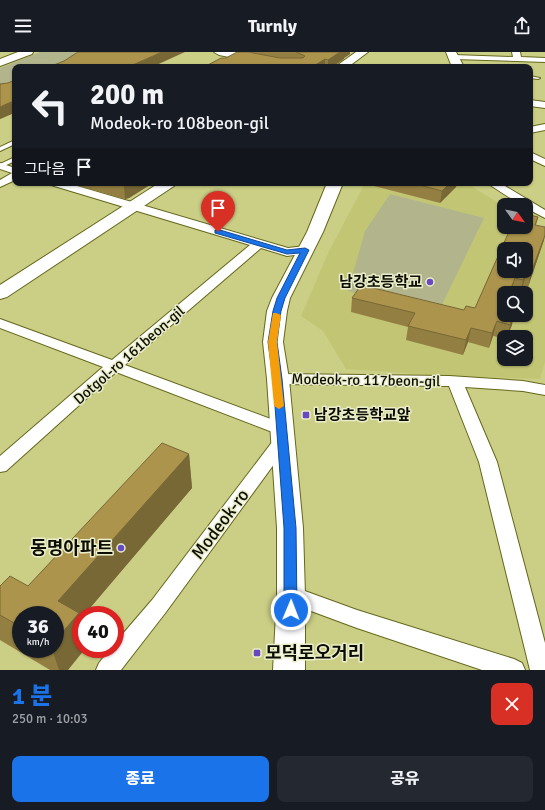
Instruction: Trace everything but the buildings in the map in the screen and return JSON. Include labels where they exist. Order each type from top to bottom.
[{"type":"street","points":[[0,58],[16,52]]},
{"type":"street","points":[[0,63],[28,52]]},
{"type":"street","points":[[219,52],[244,54],[285,64]]},
{"type":"street","points":[[345,64],[363,52]]},
{"type":"street","points":[[227,63],[244,54]]},
{"type":"street","points":[[454,59],[516,56],[545,60]]},
{"type":"street","points":[[533,103],[545,104]]},
{"type":"street","points":[[533,129],[545,127]]},
{"type":"street","points":[[533,157],[545,163]]},
{"type":"street","points":[[0,166],[12,170]]},
{"type":"street","points":[[0,184],[12,178]]},
{"type":"street","points":[[65,186],[287,252],[305,250]]},
{"type":"street","points":[[0,294],[164,186]]},
{"type":"street","points":[[289,670],[291,595],[290,528],[281,435],[278,379],[273,342],[277,311],[281,298],[315,232],[334,186]]},
{"type":"street","points":[[497,186],[543,212]]},
{"type":"street","name":"Dotgol-ro 161beon-gil","points":[[0,466],[114,366],[259,244]]},
{"type":"street","points":[[0,322],[114,366],[281,435]]},
{"type":"street","name":"Modeok-ro 117beon-gil","points":[[278,379],[455,382],[523,386],[545,390]]},
{"type":"street","name":"Modeok-ro 117beon-gil","points":[[455,382],[488,462],[541,670]]},
{"type":"street","name":"Modeok-ro","points":[[108,670],[159,606],[281,435]]},
{"type":"street","points":[[291,595],[357,619],[514,670]]},
{"type":"lane","points":[[533,78],[538,78]]},
{"type":"lane","points":[[0,149],[12,143]]},
{"type":"lane","points":[[0,166],[12,160]]},
{"type":"shaded area","points":[[40,52],[84,52],[65,64],[12,64],[12,88],[0,92],[0,68]]},
{"type":"shaded area","name":"남강초등학교","points":[[363,186],[471,186],[497,202],[497,234],[533,234],[533,228],[545,231],[545,362],[540,379],[447,376],[346,369],[323,331],[301,316],[329,251]]},
{"type":"shaded area","points":[[390,194],[484,218],[438,313],[348,291],[365,231]]},
{"type":"slow traffic","points":[[276,315],[273,342],[278,379],[279,406]]},
{"type":"place","name":"남강초등학교","points":[[430,282]]},
{"type":"place","name":"남강초등학교앞","points":[[306,415]]},
{"type":"place","name":"동명아파트","points":[[121,548]]},
{"type":"place","name":"모덕로오거리","points":[[257,653]]},
{"type":"route","points":[[218,232],[287,252],[305,250],[281,298],[277,311],[273,342],[278,379],[280,429],[290,528],[291,610]]}]
